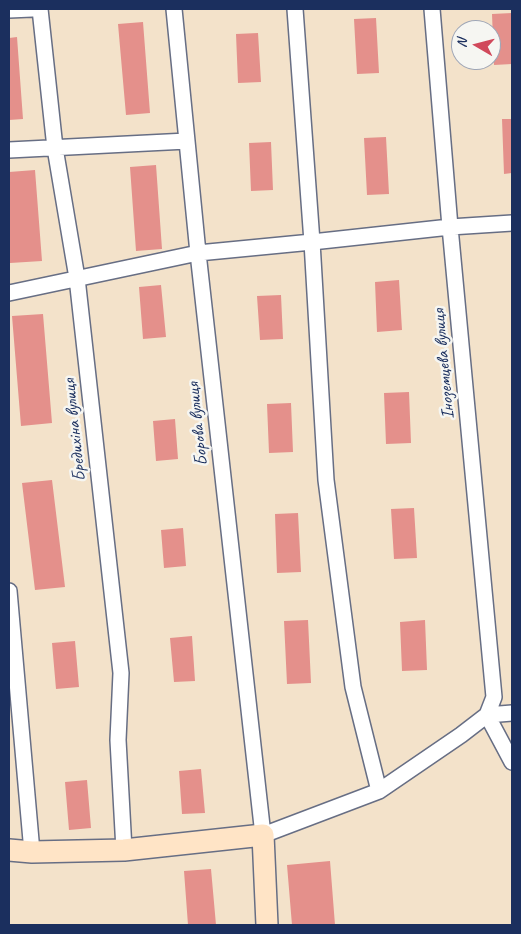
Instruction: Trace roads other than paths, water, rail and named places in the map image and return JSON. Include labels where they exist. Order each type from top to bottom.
[{"type":"main road","points":[[9,850],[32,852],[124,850],[263,835],[268,925]]},
{"type":"street","points":[[9,10],[32,9]]},
{"type":"street","name":"Бредихіна вулиця","points":[[40,9],[55,148],[77,278],[121,673],[118,740],[124,850]]},
{"type":"street","name":"Борова вулиця","points":[[174,9],[198,252],[263,835]]},
{"type":"street","points":[[295,9],[312,242],[326,480],[353,687],[379,791]]},
{"type":"street","name":"Іноземцева вулиця","points":[[432,9],[450,227],[494,697],[487,715]]},
{"type":"street","points":[[9,150],[187,142]]},
{"type":"street","points":[[9,293],[198,252],[450,227],[512,224]]},
{"type":"street","points":[[9,591],[32,852]]},
{"type":"street","points":[[263,835],[379,791],[487,715],[512,713]]},
{"type":"street","points":[[487,715],[512,762]]}]
